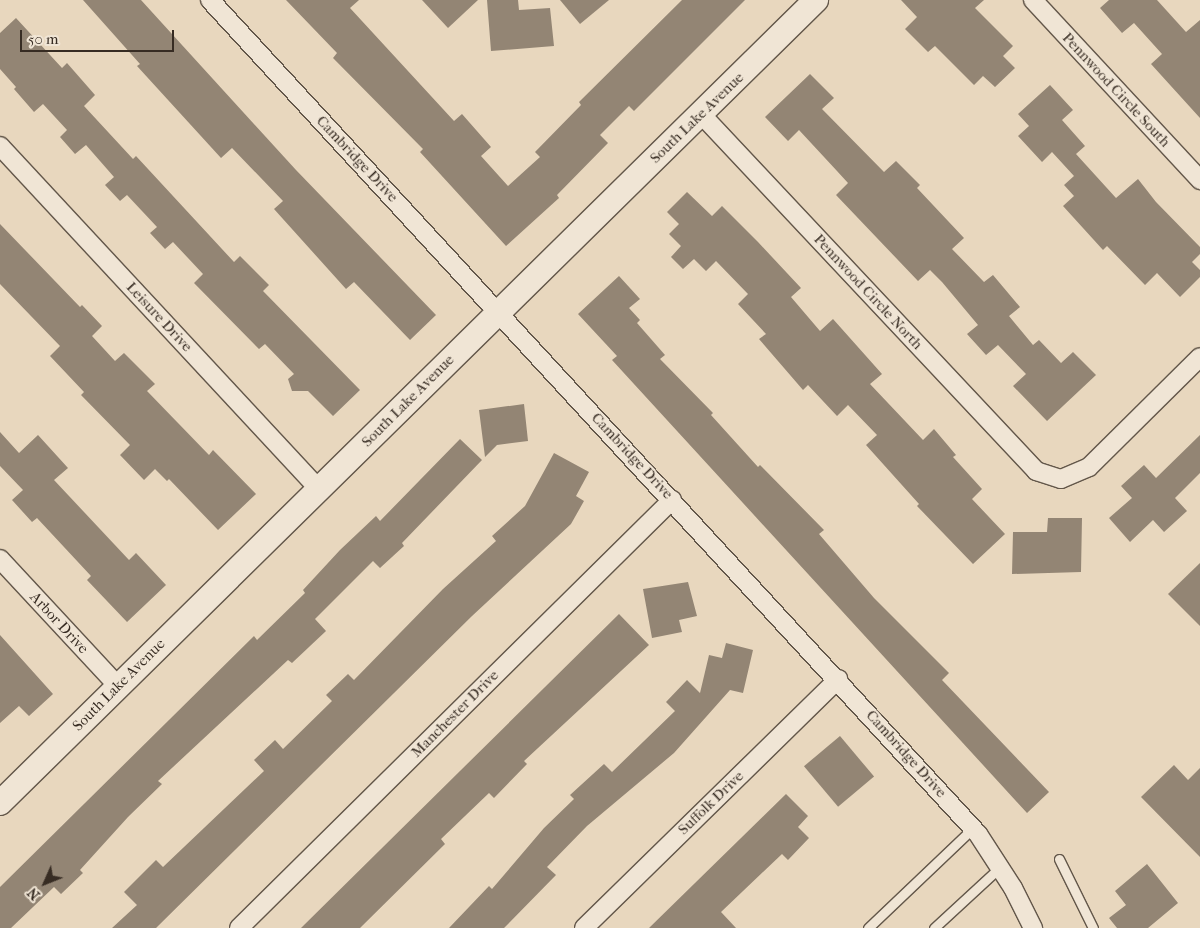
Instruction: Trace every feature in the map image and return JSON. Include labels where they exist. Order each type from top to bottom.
[{"type":"street","name":"Cambridge Drive","points":[[210,0],[838,679],[972,828],[1000,867],[1033,928]]},
{"type":"street","name":"South Lake Avenue","points":[[0,804],[816,0]]},
{"type":"street","name":"Pennwood Circle South","points":[[1033,0],[1200,180]]},
{"type":"street","name":"Pennwood Circle North","points":[[700,114],[1036,471],[1061,479],[1089,467],[1200,357]]},
{"type":"street","name":"Leisure Drive","points":[[0,146],[319,489]]},
{"type":"street","name":"Manchester Drive","points":[[239,928],[672,500]]},
{"type":"street","name":"Arbor Drive","points":[[0,559],[118,686]]},
{"type":"street","name":"Suffolk Drive","points":[[584,928],[838,679]]},
{"type":"lane","points":[[868,928],[972,828]]},
{"type":"lane","points":[[1060,859],[1093,928]]},
{"type":"lane","points":[[934,928],[1000,867]]},
{"type":"building","points":[[83,0],[141,0],[296,170],[436,315],[410,340],[354,282],[346,289],[274,209],[283,201],[232,148],[221,158],[137,66],[140,64]]},
{"type":"building","points":[[286,0],[359,0],[350,8],[454,121],[462,114],[491,147],[481,156],[508,186],[540,157],[535,152],[581,105],[579,102],[682,0],[745,0],[634,111],[629,106],[600,135],[608,143],[557,195],[559,198],[506,246],[420,152],[423,149],[333,58],[337,53]]},
{"type":"building","points":[[422,0],[478,0],[448,28]]},
{"type":"building","points":[[487,0],[518,0],[519,10],[550,8],[554,46],[491,51]]},
{"type":"building","points":[[560,0],[609,0],[580,24]]},
{"type":"building","points":[[901,0],[984,0],[975,8],[1013,46],[1003,56],[1015,68],[995,87],[983,76],[974,85],[935,46],[928,52],[905,29],[917,17]]},
{"type":"building","points":[[1109,0],[1157,0],[1186,32],[1200,20],[1200,118],[1151,64],[1162,54],[1134,23],[1122,33],[1100,8]]},
{"type":"building","points":[[16,18],[62,68],[67,63],[95,95],[84,106],[133,159],[136,156],[234,262],[240,256],[269,285],[263,291],[360,390],[333,416],[308,391],[292,391],[288,379],[294,374],[265,344],[259,349],[194,283],[203,274],[173,242],[165,249],[150,233],[157,227],[127,195],[120,201],[105,185],[114,177],[86,145],[75,154],[60,137],[67,130],[43,104],[34,112],[14,89],[16,87],[0,69],[0,33]]},
{"type":"building","points":[[810,74],[834,98],[822,109],[884,172],[896,161],[920,185],[917,188],[964,238],[952,249],[984,282],[993,275],[1020,307],[1009,316],[1033,345],[1039,340],[1061,363],[1073,352],[1096,375],[1047,421],[1013,386],[1026,374],[998,345],[986,355],[967,334],[978,325],[942,282],[930,270],[918,281],[836,195],[848,183],[799,130],[788,141],[765,117]]},
{"type":"building","points":[[1050,85],[1073,110],[1062,120],[1085,146],[1076,154],[1116,198],[1138,179],[1156,202],[1200,247],[1200,254],[1192,262],[1200,270],[1200,277],[1180,297],[1157,273],[1145,285],[1107,246],[1103,250],[1063,206],[1074,196],[1064,185],[1074,176],[1052,152],[1042,162],[1018,136],[1029,126],[1018,114]]},
{"type":"building","points":[[687,192],[712,216],[722,206],[801,288],[791,297],[820,331],[833,319],[882,374],[870,384],[923,440],[934,429],[956,455],[953,457],[982,489],[972,499],[1005,534],[973,564],[917,506],[919,504],[866,445],[877,435],[848,405],[837,416],[808,385],[803,390],[759,339],[766,334],[738,304],[748,294],[716,261],[706,271],[694,259],[683,269],[671,257],[681,246],[669,234],[679,224],[667,212]]},
{"type":"building","points":[[0,224],[80,307],[82,305],[102,326],[92,336],[115,361],[124,353],[155,384],[147,391],[209,455],[213,450],[256,494],[218,530],[169,479],[167,481],[155,469],[144,480],[120,455],[130,445],[81,395],[84,392],[50,356],[60,346],[0,284]]},
{"type":"building","points":[[619,276],[640,299],[629,308],[640,320],[637,323],[665,355],[660,359],[713,413],[711,415],[758,467],[760,465],[824,530],[819,534],[874,598],[949,673],[942,680],[1049,792],[1027,813],[612,360],[617,356],[578,314]]},
{"type":"building","points":[[524,404],[528,441],[497,445],[485,457],[479,410]]},
{"type":"building","points":[[0,432],[19,453],[38,435],[68,468],[54,480],[129,560],[136,553],[166,585],[127,622],[87,580],[91,576],[37,518],[32,522],[12,500],[23,490],[0,466]]},
{"type":"building","points":[[1200,435],[1200,473],[1175,498],[1187,511],[1164,532],[1153,520],[1130,542],[1109,518],[1132,498],[1121,486],[1144,465],[1156,478]]},
{"type":"building","points":[[460,439],[482,460],[402,543],[404,546],[380,568],[373,561],[315,619],[326,631],[292,663],[288,660],[158,781],[162,784],[128,817],[80,870],[83,873],[61,894],[54,887],[11,928],[0,928],[0,887],[254,636],[257,640],[305,593],[303,590],[340,550],[376,516],[380,521]]},
{"type":"building","points":[[554,453],[589,472],[576,496],[584,501],[571,524],[472,616],[156,928],[112,928],[137,905],[124,892],[156,860],[163,867],[264,771],[254,760],[275,740],[283,749],[332,701],[326,695],[348,674],[354,680],[443,589],[496,541],[492,536],[525,506]]},
{"type":"building","points":[[1048,518],[1082,518],[1081,572],[1012,574],[1013,532],[1047,532]]},
{"type":"building","points":[[1200,563],[1200,626],[1168,594]]},
{"type":"building","points":[[688,582],[697,616],[679,620],[682,632],[652,638],[643,589]]},
{"type":"building","points":[[619,614],[649,645],[524,761],[527,764],[494,798],[489,793],[441,839],[445,844],[360,928],[301,928]]},
{"type":"building","points":[[0,635],[53,694],[29,716],[19,706],[0,723]]},
{"type":"building","points":[[726,643],[753,650],[743,693],[730,690],[674,753],[587,826],[547,867],[556,875],[504,928],[449,928],[489,886],[492,889],[544,828],[574,799],[570,795],[604,764],[612,772],[675,711],[666,702],[687,680],[700,693],[709,655],[722,658]]},
{"type":"building","points":[[840,736],[874,777],[838,807],[804,766]]},
{"type":"building","points":[[1174,765],[1188,780],[1200,768],[1200,857],[1141,797]]},
{"type":"building","points":[[786,794],[808,816],[798,827],[809,838],[788,860],[782,854],[721,912],[736,928],[649,928]]},
{"type":"building","points":[[1147,864],[1178,903],[1148,928],[1117,928],[1109,918],[1126,905],[1115,891]]}]
